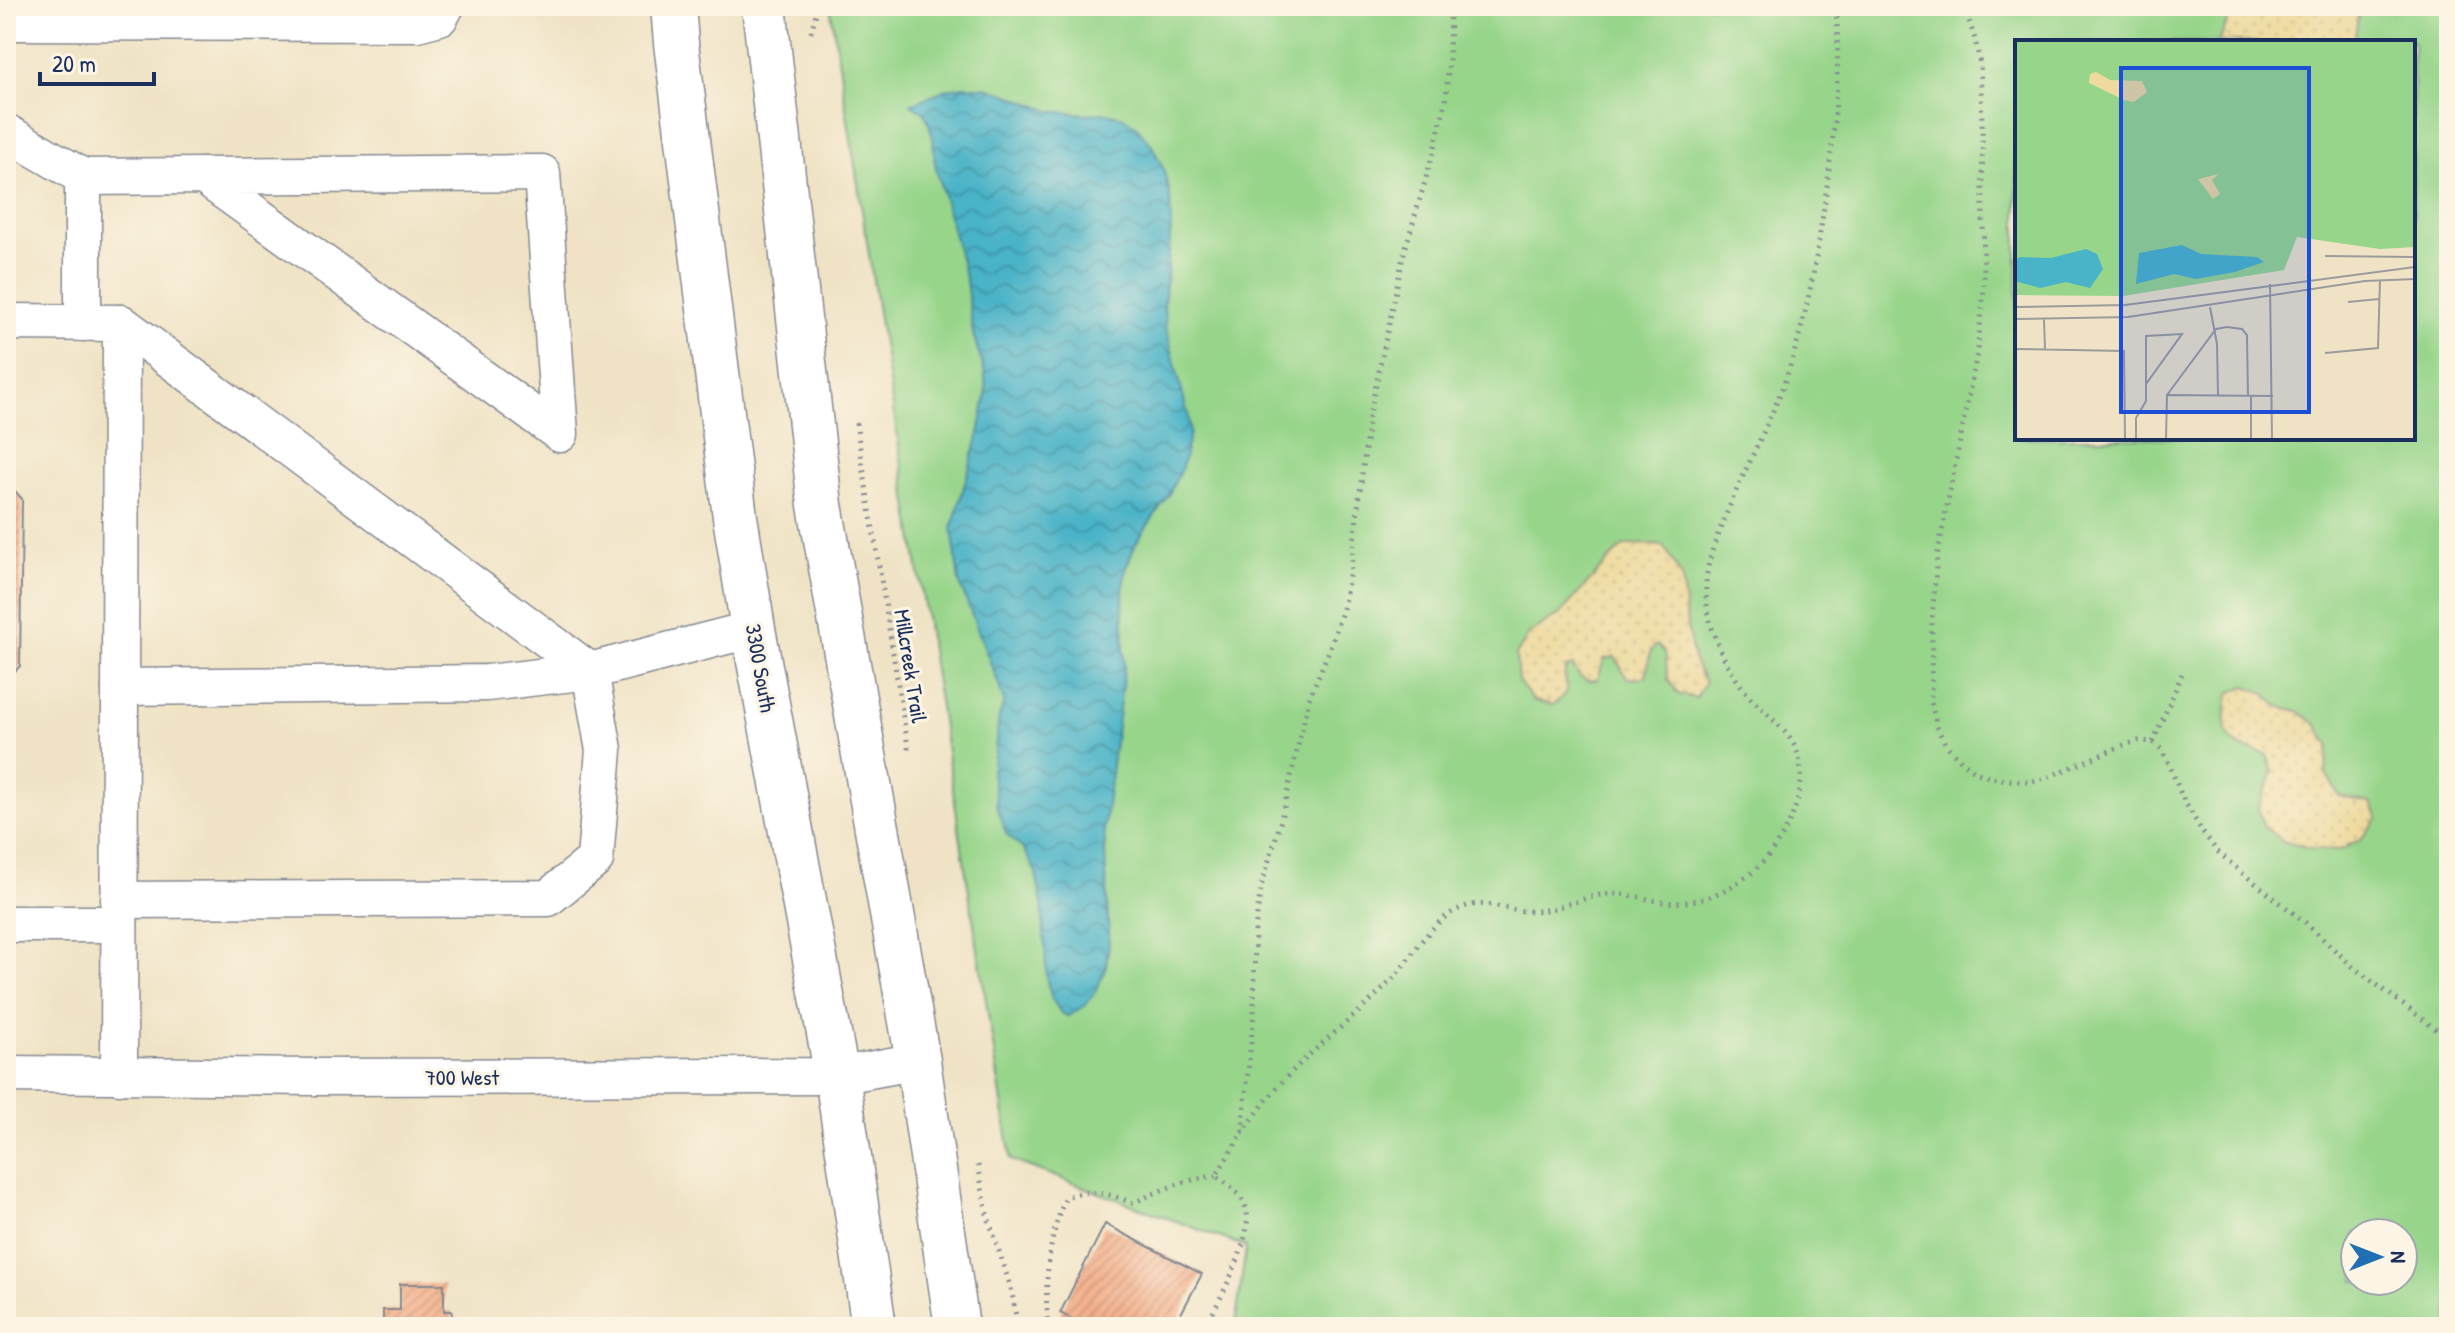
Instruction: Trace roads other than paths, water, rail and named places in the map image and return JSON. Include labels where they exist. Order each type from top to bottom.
[{"type":"main road","name":"3300 South","points":[[673,6],[735,517],[837,1076],[874,1327]]},
{"type":"main road","points":[[764,6],[820,505],[918,1061],[957,1327]]},
{"type":"street","points":[[6,22],[417,23],[440,17],[446,6]]},
{"type":"street","points":[[6,132],[83,177],[542,173],[560,434],[203,176]]},
{"type":"street","points":[[83,177],[83,323]]},
{"type":"street","points":[[6,322],[121,323],[590,671],[604,750],[595,860],[548,898],[119,912],[6,924]]},
{"type":"street","points":[[119,1076],[121,323]]},
{"type":"street","points":[[120,687],[487,683],[590,671],[753,629]]},
{"type":"street","name":"700 West","points":[[6,1074],[837,1076],[918,1061]]},
{"type":"water","points":[[964,86],[990,88],[1051,111],[1107,113],[1123,117],[1137,127],[1151,144],[1163,168],[1170,194],[1171,227],[1164,308],[1190,433],[1182,467],[1169,494],[1136,543],[1127,565],[1123,587],[1124,670],[1104,829],[1109,942],[1106,967],[1097,989],[1085,1005],[1068,1016],[1061,1013],[1052,999],[1047,981],[1042,904],[1036,873],[1024,850],[1007,835],[997,808],[992,773],[999,717],[1004,702],[959,582],[952,528],[979,434],[986,396],[985,374],[973,334],[966,280],[935,165],[933,138],[928,120],[922,111],[911,104]]}]
